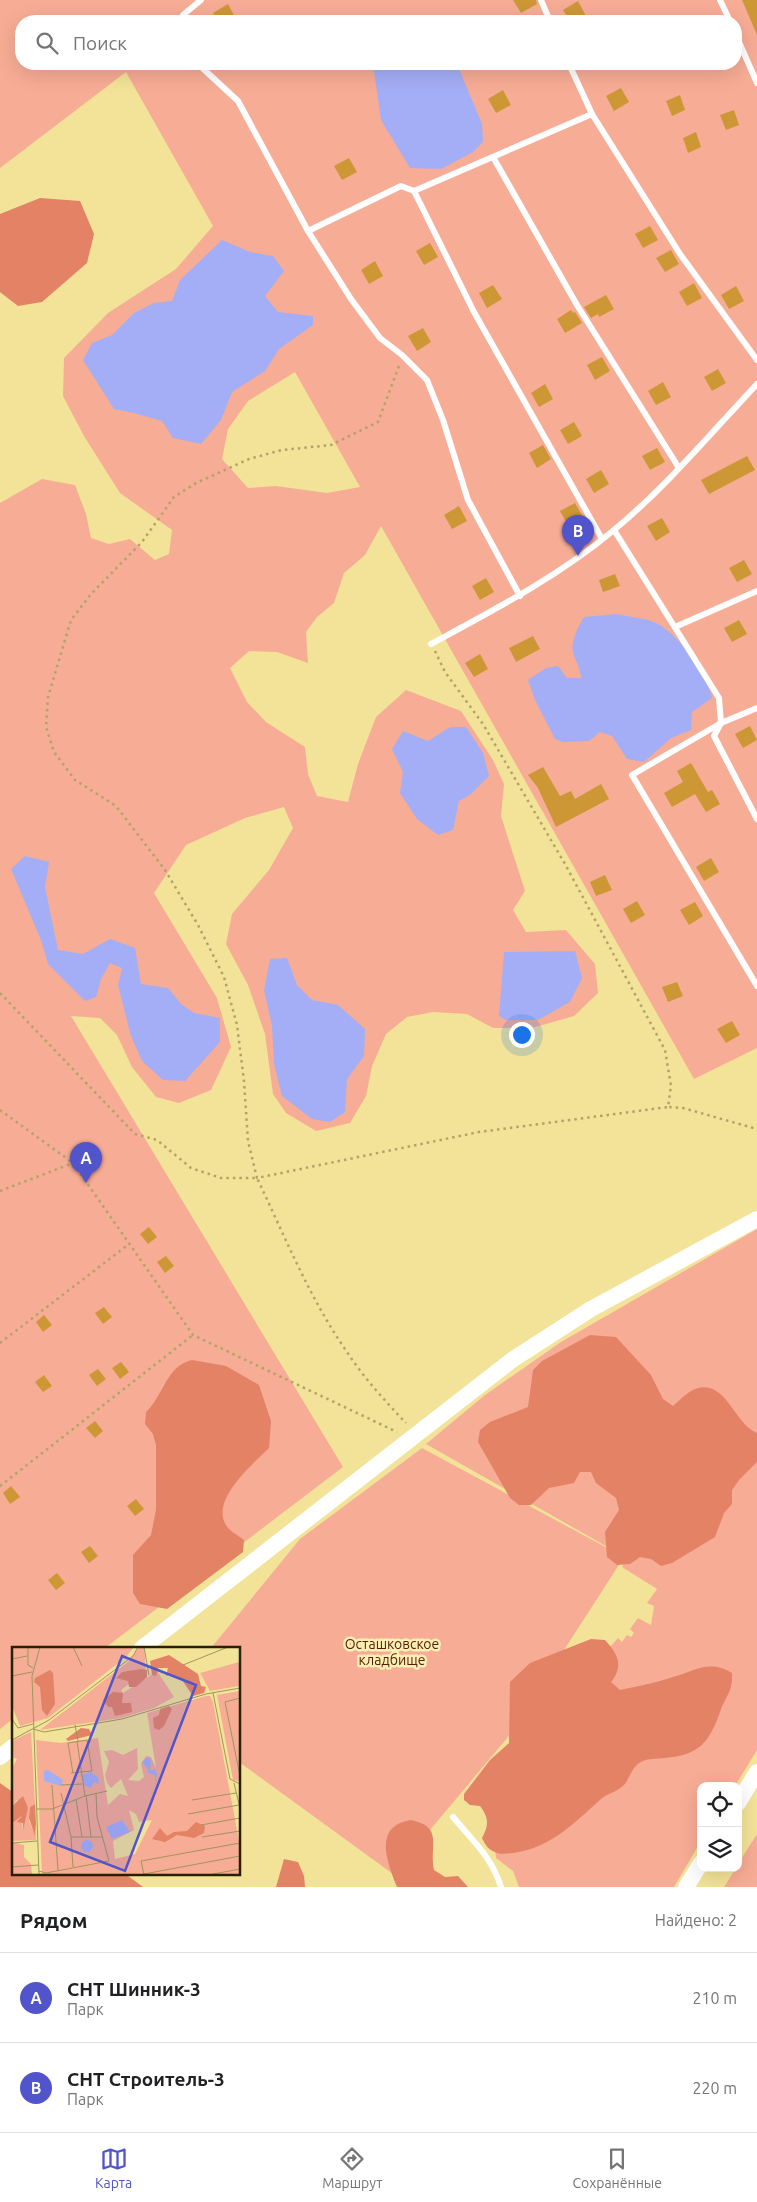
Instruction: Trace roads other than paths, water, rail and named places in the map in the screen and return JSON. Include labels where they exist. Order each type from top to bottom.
[{"type":"street","points":[[143,1647],[512,1360],[591,1309],[757,1219]]},
{"type":"street","points":[[0,1757],[12,1748]]},
{"type":"street","points":[[742,1796],[757,1772]]},
{"type":"street","points":[[686,1887],[697,1869]]},
{"type":"lane","points":[[183,15],[201,0]]},
{"type":"lane","points":[[541,0],[547,15]]},
{"type":"lane","points":[[720,0],[727,15]]},
{"type":"lane","points":[[742,49],[757,83]]},
{"type":"lane","points":[[204,70],[238,101],[308,231],[351,299],[380,338],[402,355],[427,380],[468,500],[520,596]]},
{"type":"lane","points":[[573,70],[592,114],[680,254],[757,360]]},
{"type":"lane","points":[[414,191],[592,114]]},
{"type":"lane","points":[[493,157],[577,304],[679,468]]},
{"type":"lane","points":[[308,231],[401,186],[414,191],[474,312],[602,539]]},
{"type":"lane","points":[[431,644],[520,596],[614,530],[679,468],[757,384]]},
{"type":"lane","points":[[614,530],[719,698],[721,723],[714,736],[757,819]]},
{"type":"lane","points":[[675,627],[757,590]]},
{"type":"lane","points":[[757,708],[721,723],[632,775],[757,986]]},
{"type":"lane","points":[[453,1817],[486,1853],[495,1868],[501,1887]]},
{"type":"water","points":[[374,70],[460,70],[482,124],[483,142],[473,152],[441,169],[410,168],[381,120]]},
{"type":"water","points":[[222,240],[250,252],[273,256],[284,271],[265,296],[278,312],[313,316],[313,325],[279,349],[265,371],[232,392],[221,420],[201,444],[173,438],[162,421],[114,409],[83,360],[92,343],[112,335],[134,313],[154,303],[172,301],[180,280]]},
{"type":"water","points":[[617,614],[649,620],[658,624],[675,637],[699,667],[712,698],[692,712],[691,730],[671,738],[644,762],[627,759],[612,736],[600,732],[589,741],[563,742],[555,739],[535,700],[528,680],[546,668],[558,666],[567,678],[581,678],[573,646],[575,636],[584,617]]},
{"type":"water","points":[[450,727],[466,727],[483,753],[489,776],[471,794],[459,801],[453,830],[438,835],[417,819],[400,793],[403,772],[392,749],[403,731],[428,741]]},
{"type":"water","points":[[25,856],[49,862],[45,887],[58,950],[83,954],[110,939],[135,948],[141,984],[168,988],[181,1004],[194,1013],[220,1018],[220,1042],[185,1081],[163,1080],[142,1061],[131,1036],[118,985],[122,968],[110,963],[101,979],[96,997],[85,1001],[48,964],[41,940],[11,869]]},
{"type":"water","points":[[575,951],[582,978],[570,1002],[538,1020],[506,1020],[499,1016],[504,952]]},
{"type":"water","points":[[287,958],[297,985],[312,1000],[338,1005],[365,1029],[364,1056],[347,1079],[345,1112],[330,1122],[312,1119],[282,1096],[274,1064],[272,1026],[264,990],[270,959]]},
{"type":"place","name":"СНТ Строитель-3","points":[[578,556]]},
{"type":"place","name":"СНТ Шинник-3","points":[[86,1183]]},
{"type":"park label","name":"Осташковское кладбище","points":[[392,1652]]}]
